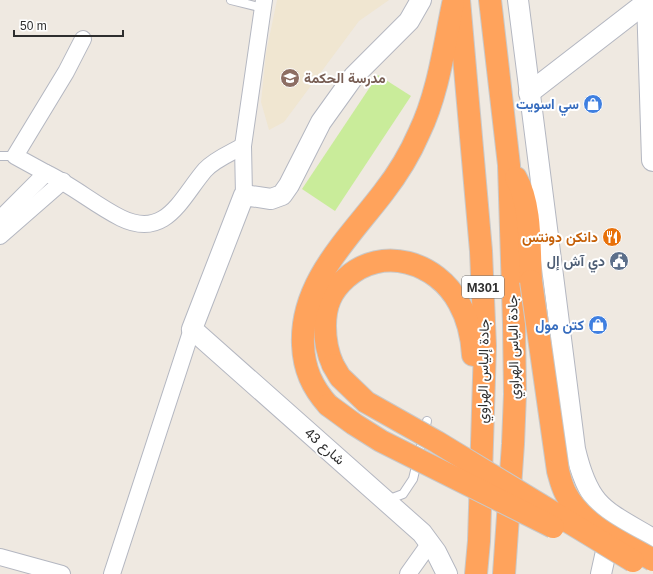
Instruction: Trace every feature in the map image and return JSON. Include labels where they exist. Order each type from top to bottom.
[{"type":"highway","points":[[453,0],[442,57],[427,115],[406,159],[384,192],[330,260],[310,298],[302,330],[303,352],[309,378],[328,405],[381,441],[564,532],[643,560]]},
{"type":"highway","name":"جادة إلياس الهراوي","points":[[460,0],[483,279],[485,346],[476,574]]},
{"type":"highway","name":"جادة الياس الهراوي","points":[[490,0],[509,165],[514,394],[504,574]]},
{"type":"highway","points":[[509,165],[519,182],[524,198],[531,281],[558,471],[565,493],[582,515],[643,560],[653,571]]},
{"type":"highway","points":[[481,453],[473,352],[468,322],[458,301],[441,281],[422,267],[406,262],[391,261],[369,263],[360,267],[349,275],[330,299],[325,320],[328,351],[340,377],[366,402],[643,560]]},
{"type":"highway","points":[[507,538],[510,574]]},
{"type":"main road","points":[[648,1],[653,160]]},
{"type":"street","points":[[244,195],[271,199],[282,195],[289,185],[321,122],[358,72],[409,21],[421,0]]},
{"type":"street","points":[[518,0],[575,449],[584,482],[590,494],[610,513],[653,539]]},
{"type":"street","points":[[529,93],[648,1]]},
{"type":"street","points":[[112,574],[192,329],[244,195],[243,146],[264,4]]},
{"type":"street","points":[[83,39],[66,72],[8,156],[46,172],[121,218],[139,225],[160,221],[180,204],[212,164],[243,146]]},
{"type":"street","points":[[0,219],[46,172]]},
{"type":"street","points":[[0,236],[62,181]]},
{"type":"street","name":"شارع 43","points":[[192,329],[386,500],[430,543],[447,574]]},
{"type":"street","points":[[601,574],[605,562],[606,531],[610,513]]},
{"type":"street","points":[[408,574],[430,543]]},
{"type":"street","points":[[2,558],[62,574]]},
{"type":"lane","points":[[231,0],[264,4]]},
{"type":"lane","points":[[386,500],[403,494],[413,479],[427,421]]},
{"type":"shaded area","name":"مدرسة الحكمة","points":[[277,0],[389,0],[359,21],[284,122],[269,130],[261,102],[266,53]]},
{"type":"green space","points":[[378,75],[411,96],[335,211],[302,189]]},
{"type":"place","name":"مدرسة الحكمة","points":[[290,78]]},
{"type":"place","name":"سي اسويت","points":[[593,104]]},
{"type":"place","name":"دانكن دونتس","points":[[612,237]]},
{"type":"place","name":"دي آش إل","points":[[619,261]]},
{"type":"place","name":"كتن مول","points":[[598,325]]}]
